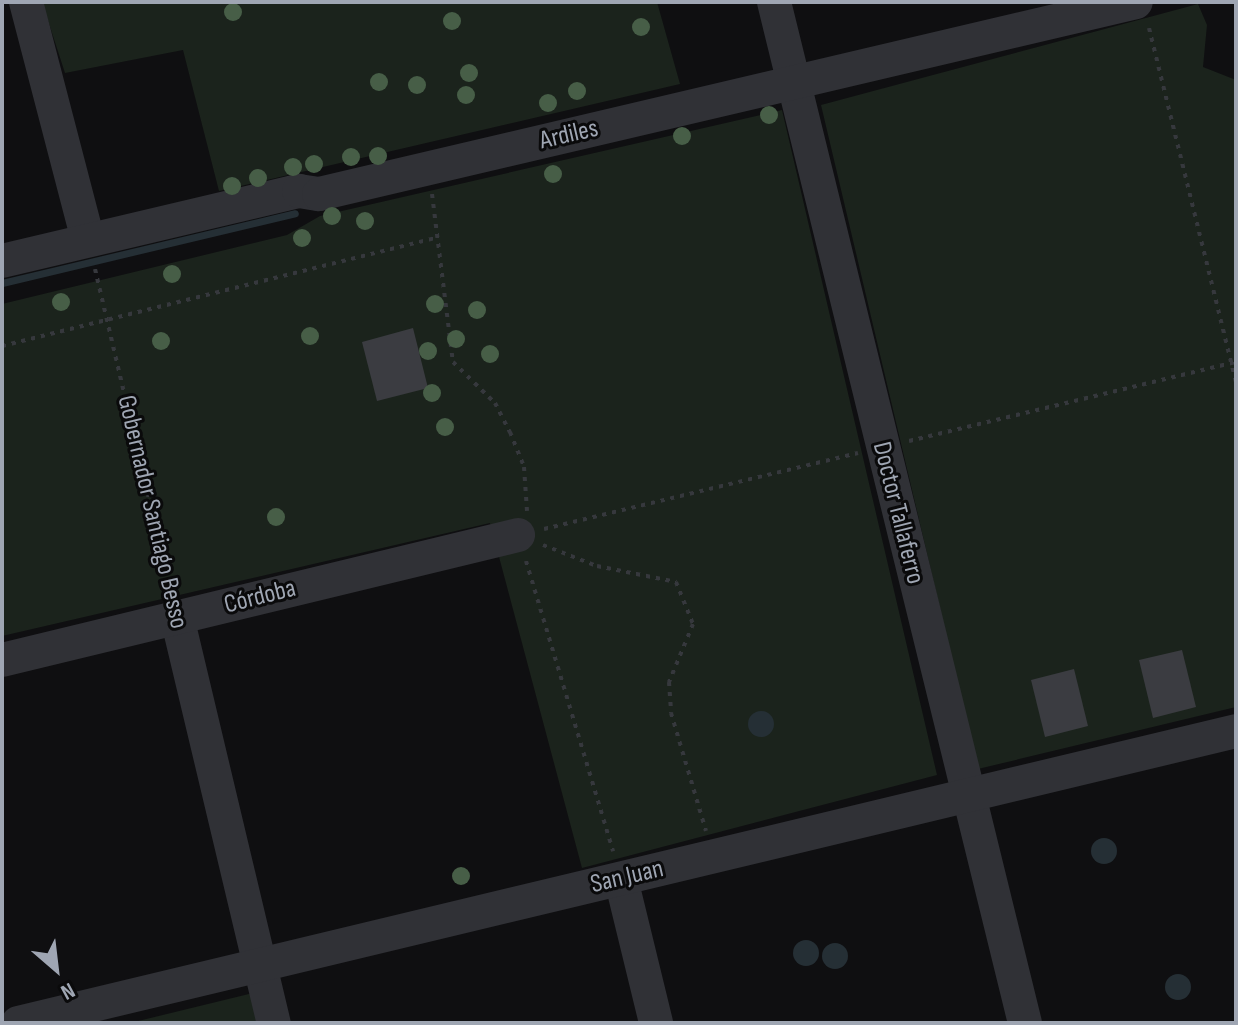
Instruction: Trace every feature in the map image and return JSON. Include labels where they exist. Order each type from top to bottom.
[{"type":"street","points":[[26,2],[88,240]]},
{"type":"street","name":"Doctor Tallaferro","points":[[774,2],[966,795],[1025,1023]]},
{"type":"street","name":"Ardiles","points":[[2,261],[299,191],[319,194],[794,82],[1141,10]]},
{"type":"street","name":"Córdoba","points":[[2,660],[518,535]]},
{"type":"street","name":"Gobernador Santiago Besso","points":[[177,617],[274,1023]]},
{"type":"street","name":"San Juan","points":[[18,1023],[259,961],[621,879],[1236,731]]},
{"type":"street","points":[[621,879],[656,1023]]},
{"type":"path","points":[[1141,10],[1236,381]]},
{"type":"path","points":[[2,346],[435,238]]},
{"type":"path","name":"Gobernador Santiago Besso","points":[[88,240],[177,617]]},
{"type":"path","points":[[518,535],[597,566],[676,582],[693,624],[669,682],[671,713],[686,782],[716,856]]},
{"type":"shaded area","points":[[42,2],[657,2],[680,84],[219,191],[183,50],[65,73]]},
{"type":"shaded area","points":[[1198,4],[1207,25],[1203,67],[1236,80],[1236,707],[978,769],[821,105]]},
{"type":"shaded area","points":[[782,110],[937,775],[582,868],[490,523],[2,636],[2,304],[287,235],[320,216]]},
{"type":"shaded area","points":[[761,711],[770,715],[774,724],[770,733],[761,737],[752,733],[748,724],[752,715]]},
{"type":"shaded area","points":[[1104,838],[1113,842],[1117,851],[1113,860],[1104,864],[1095,860],[1091,851],[1095,842]]},
{"type":"shaded area","points":[[806,940],[815,944],[819,953],[815,962],[806,966],[797,962],[793,953],[797,944]]},
{"type":"shaded area","points":[[835,943],[844,947],[848,956],[844,965],[835,969],[826,965],[822,956],[826,947]]},
{"type":"shaded area","points":[[1178,974],[1187,978],[1191,987],[1187,996],[1178,1000],[1169,996],[1165,987],[1169,978]]},
{"type":"shaded area","points":[[253,993],[260,1023],[130,1023]]},
{"type":"building","points":[[413,328],[428,388],[377,401],[362,342]]},
{"type":"building","points":[[1182,650],[1196,707],[1153,718],[1139,660]]},
{"type":"building","points":[[1074,669],[1088,726],[1045,737],[1031,680]]},
{"type":"waterway","points":[[2,283],[295,213]]}]
